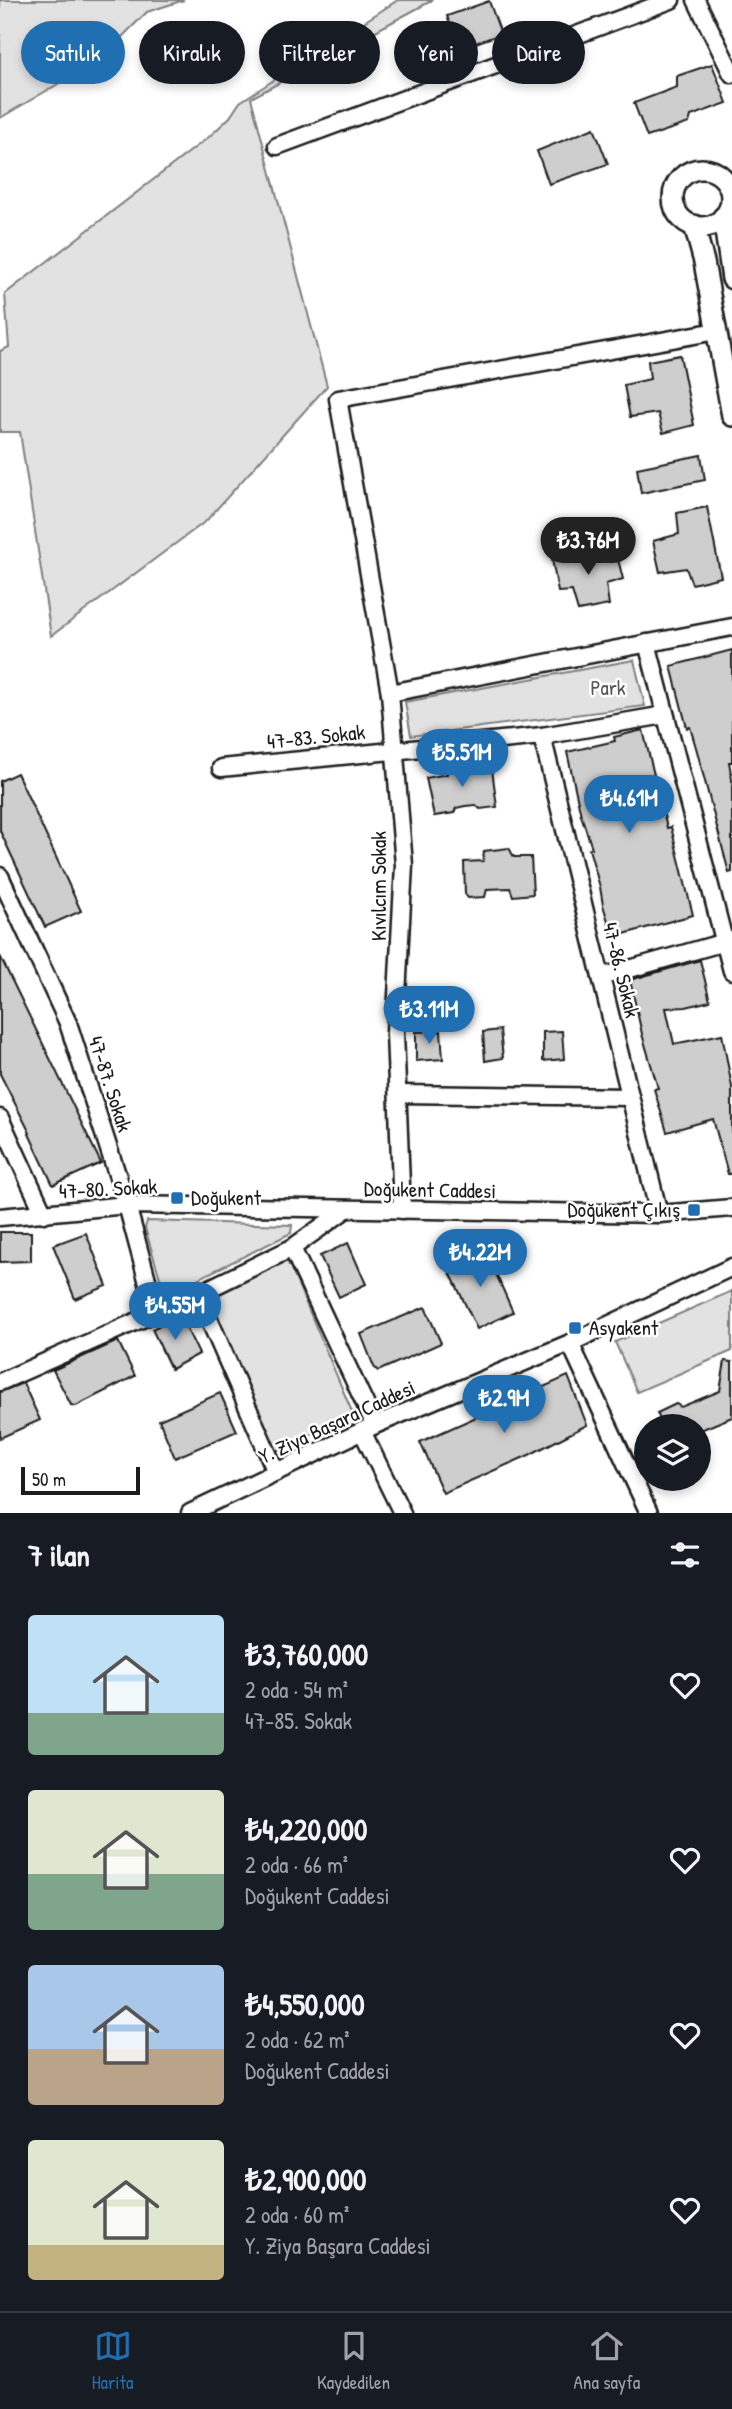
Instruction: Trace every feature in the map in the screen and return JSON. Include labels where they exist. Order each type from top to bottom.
[{"type":"street","points":[[277,146],[671,0]]},
{"type":"street","points":[[696,0],[732,75]]},
{"type":"street","points":[[727,214],[711,225],[694,225],[680,217],[675,209],[673,195],[676,186],[685,174],[693,170],[725,171],[730,191],[727,214],[732,279]]},
{"type":"street","points":[[694,225],[704,262],[732,416]]},
{"type":"street","name":"Kıvılcım Sokak","points":[[402,1210],[395,1033],[404,865],[390,693],[338,399],[717,331]]},
{"type":"street","points":[[390,693],[732,627]]},
{"type":"street","points":[[647,643],[728,941],[732,971]]},
{"type":"street","name":"47-83. Sokak","points":[[220,768],[542,736],[665,715]]},
{"type":"street","name":"47-86. Sokak","points":[[542,736],[659,1214]]},
{"type":"street","name":"47-87. Sokak","points":[[0,876],[68,1023],[127,1205],[156,1313]]},
{"type":"street","points":[[601,977],[728,941]]},
{"type":"street","points":[[398,1094],[630,1097]]},
{"type":"street","points":[[0,1118],[44,1213]]},
{"type":"street","name":"47-80. Sokak","points":[[0,1217],[127,1205],[345,1210]]},
{"type":"street","name":"Doğukent Caddesi","points":[[0,1382],[198,1294],[292,1248],[345,1210],[659,1214],[732,1208]]},
{"type":"street","points":[[292,1248],[402,1513]]},
{"type":"street","name":"Y. Ziya Başara Caddesi","points":[[190,1513],[368,1428],[570,1343],[732,1267]]},
{"type":"street","points":[[198,1294],[276,1472]]},
{"type":"street","points":[[570,1343],[649,1513]]},
{"type":"green space","points":[[0,0],[184,0],[147,12],[125,34],[125,21],[21,21],[21,84],[58,84],[0,118]]},
{"type":"green space","points":[[398,0],[433,0],[380,29],[380,21],[365,21]]},
{"type":"green space","points":[[268,84],[277,84],[251,98],[327,386],[206,521],[51,636],[20,432],[0,432],[0,351],[9,347],[5,294],[210,136],[230,117],[240,102]]},
{"type":"green space","name":"Park","points":[[634,660],[645,706],[411,736],[405,702]]},
{"type":"green space","points":[[147,1221],[292,1225],[291,1233],[165,1295],[145,1228]]},
{"type":"green space","points":[[288,1261],[353,1414],[276,1451],[208,1295]]},
{"type":"green space","points":[[732,1291],[732,1351],[637,1392],[615,1342]]},
{"type":"building","points":[[489,1],[496,21],[492,21],[492,37],[478,42],[478,21],[449,21],[447,16]]},
{"type":"building","points":[[712,64],[727,103],[691,116],[689,123],[647,137],[634,103],[677,87],[677,76]]},
{"type":"building","points":[[594,128],[608,164],[549,184],[537,151]]},
{"type":"building","points":[[680,355],[694,425],[663,433],[658,413],[630,417],[624,385],[650,379],[648,361]]},
{"type":"building","points":[[701,455],[705,480],[641,493],[637,468]]},
{"type":"building","points":[[707,507],[721,577],[692,584],[686,568],[660,572],[653,541],[679,534],[677,513]]},
{"type":"building","points":[[615,547],[623,579],[606,584],[609,605],[578,611],[572,591],[558,592],[552,559]]},
{"type":"building","points":[[732,650],[732,762],[729,762],[732,779],[732,872],[729,873],[697,751],[690,727],[687,728],[671,666]]},
{"type":"building","points":[[643,730],[667,828],[671,827],[693,915],[613,937],[567,752],[615,741],[614,737]]},
{"type":"building","points":[[473,762],[476,771],[492,769],[497,807],[480,809],[476,805],[465,806],[456,808],[454,813],[434,816],[426,778],[447,774],[447,766]]},
{"type":"building","points":[[17,773],[81,911],[45,927],[0,831],[0,781]]},
{"type":"building","points":[[509,848],[514,857],[531,857],[533,894],[513,896],[510,888],[487,889],[485,897],[468,898],[465,894],[464,862],[483,861],[484,851]]},
{"type":"building","points":[[0,956],[101,1163],[53,1185],[0,1074]]},
{"type":"building","points":[[700,960],[710,1001],[686,1007],[666,1008],[674,1044],[722,1034],[732,1087],[732,1174],[728,1174],[713,1119],[667,1132],[654,1089],[658,1088],[630,980]]},
{"type":"building","points":[[500,1030],[503,1058],[485,1061],[483,1032]]},
{"type":"building","points":[[441,1031],[443,1059],[416,1061],[416,1032]]},
{"type":"building","points":[[562,1031],[564,1059],[543,1061],[543,1032]]},
{"type":"building","points":[[0,1232],[31,1232],[31,1261],[0,1262]]},
{"type":"building","points":[[86,1233],[107,1286],[75,1299],[53,1245]]},
{"type":"building","points":[[348,1243],[366,1284],[339,1297],[320,1256]]},
{"type":"building","points":[[485,1249],[513,1312],[477,1329],[447,1266]]},
{"type":"building","points":[[425,1307],[441,1343],[378,1371],[361,1334]]},
{"type":"building","points":[[180,1315],[199,1354],[171,1369],[152,1329]]},
{"type":"building","points":[[118,1341],[135,1376],[76,1406],[71,1405],[53,1370]]},
{"type":"building","points":[[725,1361],[732,1362],[732,1417],[711,1426],[711,1414],[657,1413],[676,1404],[681,1407],[720,1391]]},
{"type":"building","points":[[568,1376],[587,1425],[529,1455],[443,1493],[420,1442]]},
{"type":"building","points":[[23,1383],[40,1420],[0,1438],[0,1392]]},
{"type":"building","points":[[220,1393],[237,1431],[175,1458],[159,1420]]},
{"type":"place","name":"Doğukent","points":[[177,1198]]},
{"type":"place","name":"Doğukent Çıkış","points":[[694,1210]]},
{"type":"place","name":"Asyakent","points":[[575,1328]]}]
